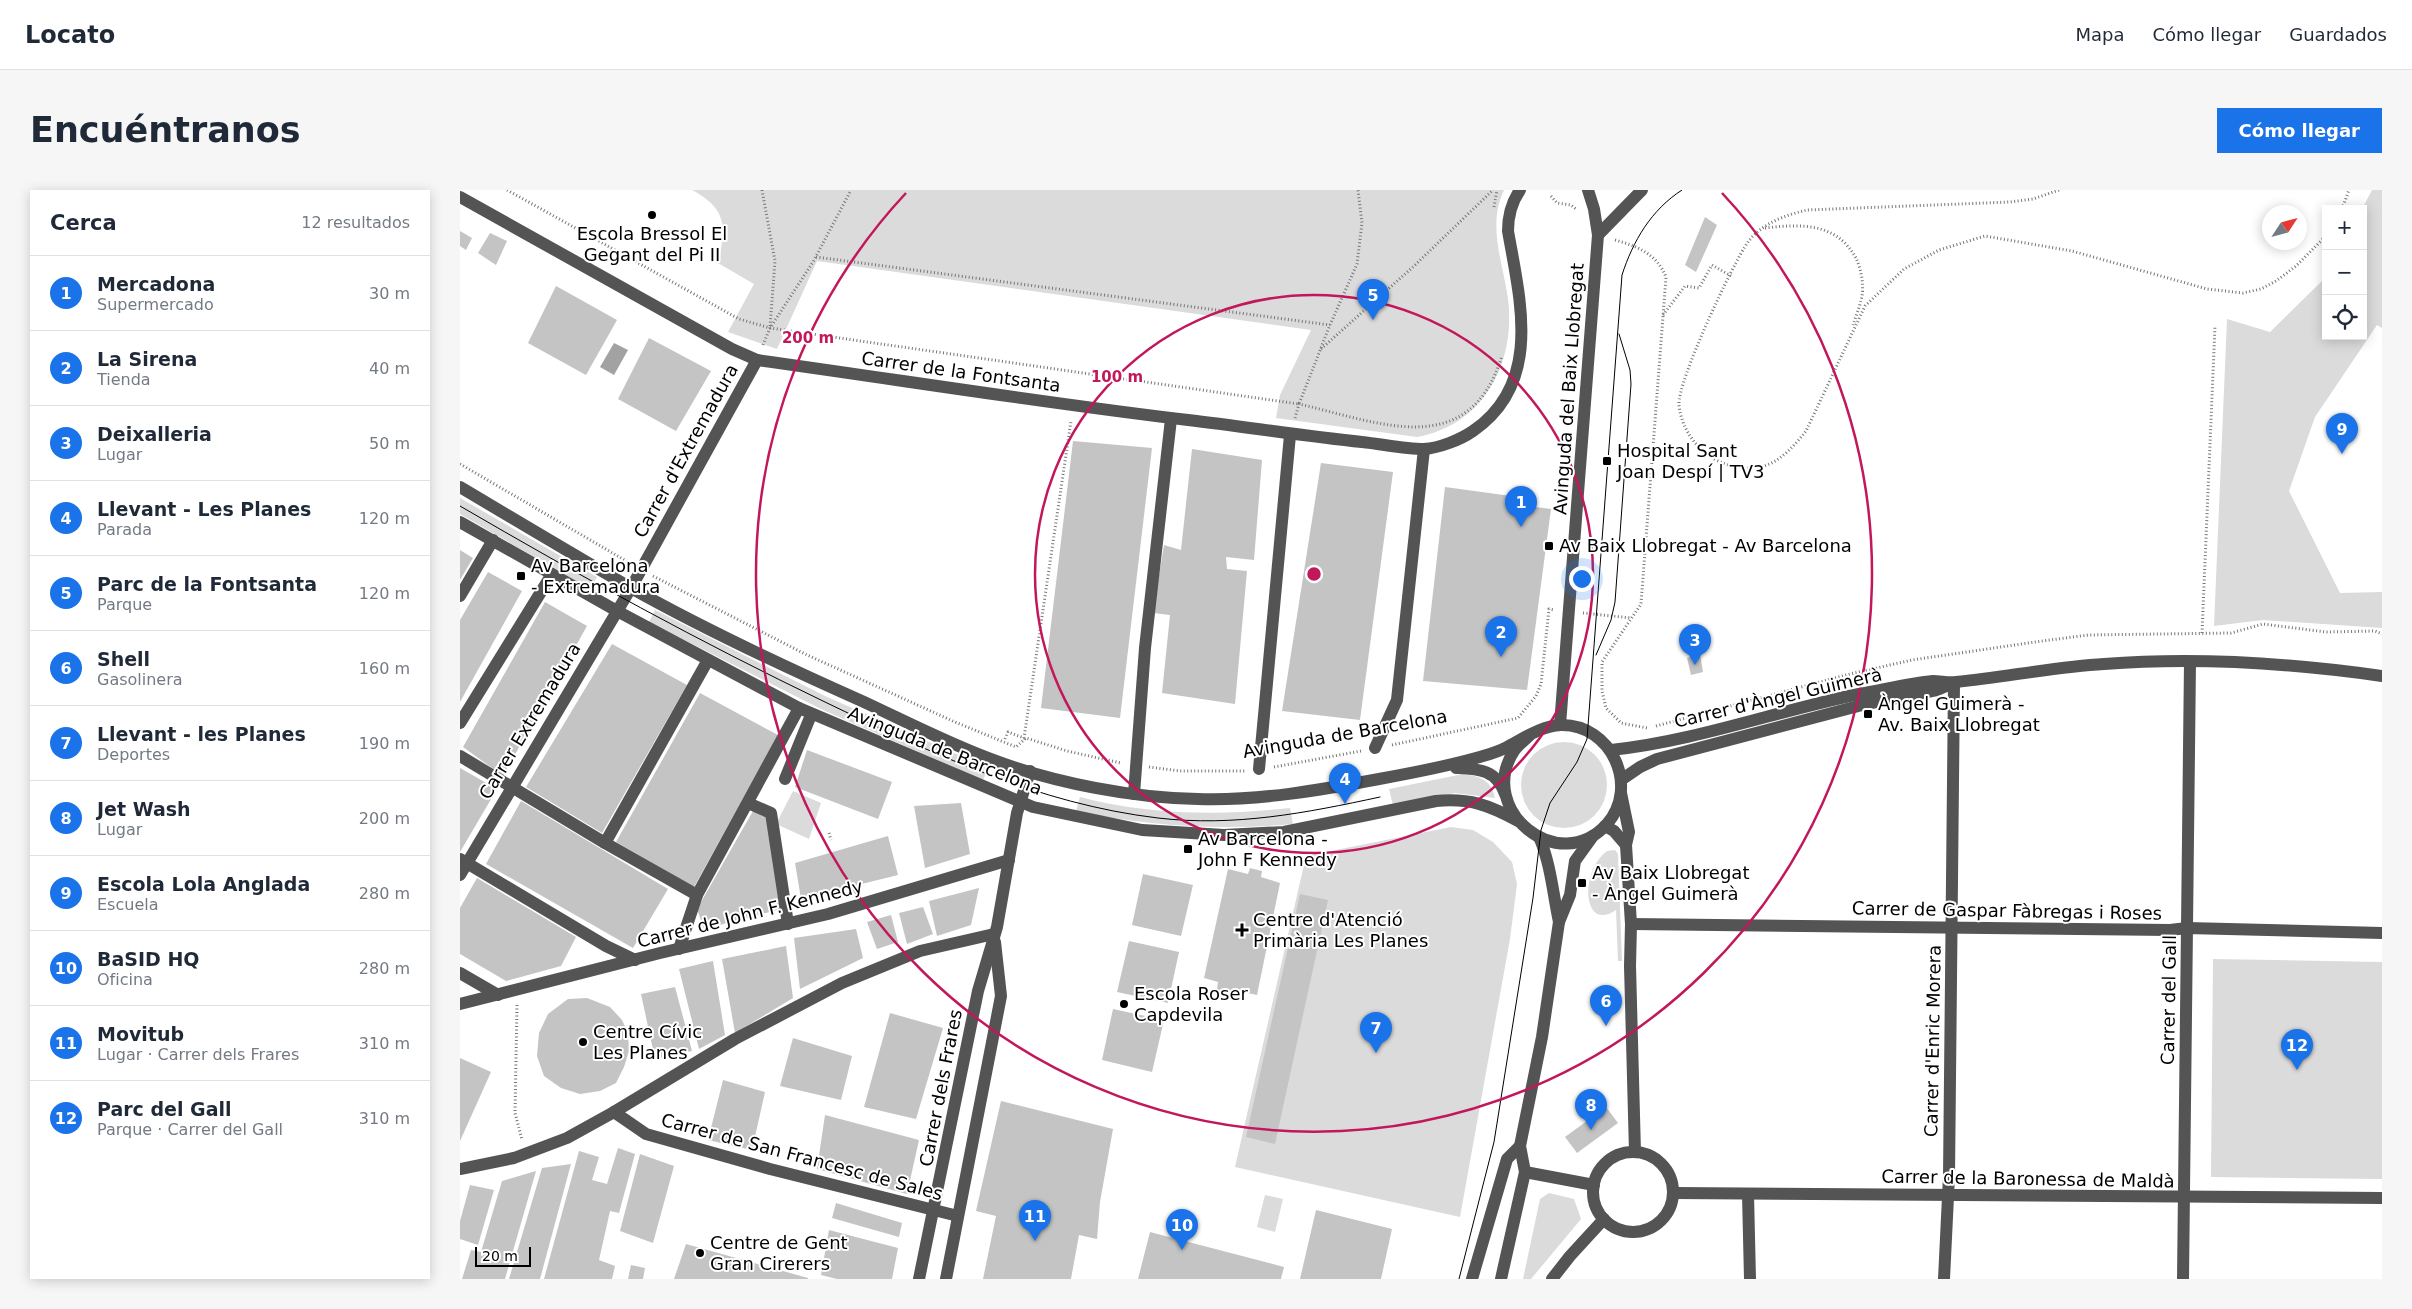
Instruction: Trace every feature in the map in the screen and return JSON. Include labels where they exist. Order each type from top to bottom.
[{"type":"street","name":"Carrer de la Fontsanta","points":[[460,197],[732,349],[756,360],[1290,435],[1424,449],[1455,440],[1470,433],[1482,424],[1500,403],[1513,381],[1523,338],[1523,314],[1508,231],[1508,217],[1513,201],[1520,190]]},
{"type":"street","name":"Avinguda del Baix Llobregat","points":[[1560,725],[1598,235],[1594,209],[1588,190]]},
{"type":"street","points":[[1598,235],[1642,190]]},
{"type":"street","name":"Carrer d'Extremadura","points":[[617,611],[756,360]]},
{"type":"street","points":[[1134,794],[1145,648],[1171,419]]},
{"type":"street","points":[[1259,769],[1290,435]]},
{"type":"street","points":[[1375,748],[1397,700],[1424,449]]},
{"type":"street","name":"Avinguda de Barcelona","points":[[460,487],[631,588],[776,662],[997,762],[1076,784],[1134,794],[1199,800],[1312,792],[1441,768]]},
{"type":"street","name":"Avinguda de Barcelona","points":[[460,522],[617,611],[811,715],[1020,803],[1096,822],[1142,830],[1196,834],[1284,832],[1436,801],[1458,799],[1478,802],[1518,821]]},
{"type":"street","points":[[460,596],[493,540]]},
{"type":"street","points":[[460,723],[552,574]]},
{"type":"street","name":"Carrer Extremadura","points":[[460,875],[464,861],[617,611]]},
{"type":"street","points":[[604,843],[708,660]]},
{"type":"street","name":"Carrer d'Àngel Guimerà","points":[[1621,786],[1640,767],[1657,759],[1866,704],[1937,690],[1954,683],[2034,670],[2096,664],[2190,662],[2272,664],[2382,676]]},
{"type":"street","name":"Carrer del Gall","points":[[2183,1279],[2190,662]]},
{"type":"street","name":"Carrer d'Àngel Guimerà","points":[[1611,750],[1670,742],[1811,704],[1861,694],[1934,681],[1954,683]]},
{"type":"street","name":"Carrer d'Enric Morera","points":[[1944,1279],[1948,1196],[1954,683]]},
{"type":"street","points":[[679,949],[697,895],[799,708]]},
{"type":"street","points":[[785,780],[811,715]]},
{"type":"street","points":[[1441,768],[1502,750],[1541,729],[1560,725],[1589,732],[1611,750],[1620,768],[1621,786],[1629,832],[1626,846],[1631,924],[1630,966],[1635,1152]]},
{"type":"street","points":[[1506,798],[1505,774],[1513,752],[1530,735]]},
{"type":"street","points":[[460,756],[604,843],[697,895]]},
{"type":"street","points":[[1441,768],[1471,768],[1484,771],[1502,786],[1518,821],[1540,839],[1555,844],[1569,843],[1600,830],[1614,832],[1626,846]]},
{"type":"street","name":"Carrer dels Frares","points":[[919,1279],[978,990],[994,934],[1020,803],[1030,771]]},
{"type":"street","points":[[1502,1279],[1525,1172],[1520,1146],[1542,1037],[1559,922],[1570,895],[1575,861],[1617,806],[1621,786]]},
{"type":"street","points":[[748,803],[772,813],[788,924]]},
{"type":"street","points":[[1540,839],[1552,876],[1553,894],[1559,922]]},
{"type":"street","name":"Carrer de John F. Kennedy","points":[[460,1004],[828,914],[1009,860]]},
{"type":"street","points":[[464,861],[606,946],[635,960]]},
{"type":"street","name":"Carrer de Gaspar Fàbregas i Roses","points":[[1631,924],[2160,930],[2187,928],[2382,933]]},
{"type":"street","points":[[460,1169],[527,1154],[567,1138],[735,1040],[842,983],[920,952],[994,934]]},
{"type":"street","name":"Carrer dels Frares","points":[[946,1279],[1001,996],[994,934]]},
{"type":"street","points":[[460,973],[498,995]]},
{"type":"street","name":"Carrer de San Francesc de Sales","points":[[614,1112],[646,1134],[770,1170],[958,1216]]},
{"type":"street","points":[[1472,1279],[1507,1160],[1520,1146]]},
{"type":"street","points":[[1635,1152],[1646,1154],[1662,1165],[1669,1174],[1673,1193],[1668,1211],[1663,1219],[1645,1230],[1633,1232],[1617,1228],[1604,1219],[1598,1211],[1593,1197],[1594,1185],[1604,1165],[1615,1156],[1635,1152]]},
{"type":"street","points":[[1525,1172],[1594,1185]]},
{"type":"street","name":"Carrer de la Baronessa de Maldà","points":[[1673,1193],[2382,1198]]},
{"type":"street","points":[[1748,1194],[1750,1279]]},
{"type":"street","points":[[1552,1279],[1604,1219]]},
{"type":"path","points":[[507,190],[739,319],[770,328],[1299,404],[1395,426],[1421,428],[1447,423],[1470,408],[1492,382],[1503,353]]},
{"type":"path","points":[[762,190],[775,261],[770,328]]},
{"type":"path","points":[[770,328],[816,256],[852,190]]},
{"type":"path","points":[[1299,404],[1330,324],[1357,264],[1362,222],[1358,190]]},
{"type":"path","points":[[1320,349],[1414,266],[1495,190]]},
{"type":"path","points":[[1492,214],[1495,190]]},
{"type":"path","points":[[2059,190],[2033,199],[1981,205],[1807,210],[1781,216],[1749,241],[1712,312],[1682,384],[1679,404],[1691,438],[1703,452],[1721,465],[1760,467],[1777,460],[1795,445],[1806,431],[1865,306],[1904,269],[1939,250],[1985,236],[2072,251],[2207,289],[2243,293],[2261,289],[2276,281],[2296,266],[2322,240]]},
{"type":"path","points":[[2343,205],[2349,190]]},
{"type":"path","points":[[1551,196],[1556,203],[1571,205],[1579,212]]},
{"type":"path","points":[[1764,228],[1796,224],[1835,233],[1850,248],[1862,277],[1862,295],[1850,335]]},
{"type":"path","points":[[1598,235],[1639,248],[1654,258],[1662,267],[1666,277],[1641,604],[1602,662],[1602,691],[1606,708],[1622,723],[1647,728]]},
{"type":"path","points":[[816,256],[1330,324]]},
{"type":"path","points":[[1663,315],[1685,286],[1699,288],[1712,265],[1730,276]]},
{"type":"path","points":[[2202,633],[2215,326]]},
{"type":"path","points":[[460,464],[670,587],[805,654],[1005,741],[1008,732],[1024,738],[1073,405]]},
{"type":"path","name":"Avinguda de Barcelona","points":[[1005,741],[1016,747],[1024,738],[1084,755],[1135,766],[1214,772],[1259,769],[1375,748],[1518,718],[1536,696],[1541,684],[1549,609],[1554,610]]},
{"type":"path","points":[[1570,611],[1632,618]]},
{"type":"path","points":[[829,833],[831,840]]},
{"type":"path","points":[[517,997],[515,1113],[525,1149]]},
{"type":"shaded area","points":[[692,190],[1504,190],[1499,204],[1496,231],[1508,299],[1509,323],[1507,345],[1491,387],[1477,405],[1461,419],[1440,430],[1417,437],[1276,418],[1280,395],[1311,330],[817,261],[777,349],[728,332],[754,284],[718,263],[723,230],[722,220],[712,204]]},
{"type":"shaded area","points":[[2372,190],[2382,190],[2382,328],[2377,325],[2367,340],[2367,205],[2364,205]]},
{"type":"shaded area","points":[[2322,281],[2322,340],[2367,340],[2315,417],[2289,491],[2340,593],[2382,592],[2382,628],[2263,620],[2214,626],[2227,319],[2270,332]]},
{"type":"shaded area","points":[[614,343],[628,350],[614,375],[600,367]]},
{"type":"shaded area","points":[[460,498],[597,577],[590,589],[460,514]]},
{"type":"shaded area","points":[[655,610],[825,696],[988,768],[983,780],[823,710],[649,622]]},
{"type":"shaded area","points":[[1564,742],[1580,746],[1594,755],[1603,769],[1607,785],[1603,801],[1594,815],[1580,824],[1564,828],[1548,824],[1534,815],[1525,801],[1521,785],[1525,769],[1534,755],[1548,746]]},
{"type":"shaded area","points":[[1463,774],[1474,776],[1488,783],[1495,798],[1455,793],[1393,805],[1389,789]]},
{"type":"shaded area","points":[[793,791],[821,803],[809,839],[776,824]]},
{"type":"shaded area","points":[[1080,797],[1132,807],[1185,812],[1264,811],[1290,808],[1293,824],[1211,827],[1157,824],[1076,811]]},
{"type":"shaded area","points":[[1451,827],[1473,830],[1493,842],[1512,862],[1517,884],[1510,939],[1460,1217],[1235,1167],[1306,856]]},
{"type":"shaded area","points":[[1615,850],[1618,854],[1622,961],[1618,961],[1616,910],[1605,915],[1597,913],[1591,907],[1589,897],[1592,872],[1598,861],[1607,851]]},
{"type":"shaded area","points":[[2213,959],[2382,962],[2382,1179],[2211,1177]]},
{"type":"shaded area","points":[[1549,1193],[1574,1199],[1581,1219],[1531,1279],[1523,1279],[1540,1199]]},
{"type":"shaded area","points":[[1265,1195],[1283,1199],[1275,1232],[1257,1227]]},
{"type":"building","points":[[1705,217],[1717,225],[1696,272],[1685,265]]},
{"type":"building","points":[[460,231],[472,238],[466,250],[460,246]]},
{"type":"building","points":[[490,233],[507,241],[496,265],[478,253]]},
{"type":"building","points":[[556,286],[617,320],[586,375],[528,343]]},
{"type":"building","points":[[649,338],[711,371],[676,431],[618,399]]},
{"type":"building","points":[[1073,441],[1152,448],[1120,718],[1041,708]]},
{"type":"building","points":[[1192,449],[1262,460],[1254,560],[1226,557],[1227,569],[1247,571],[1235,704],[1162,693],[1170,615],[1153,613],[1164,545],[1181,550]]},
{"type":"building","points":[[1321,463],[1393,472],[1360,720],[1282,711]]},
{"type":"building","points":[[1445,487],[1511,496],[1512,504],[1551,509],[1527,690],[1423,681]]},
{"type":"building","points":[[460,550],[473,558],[460,580]]},
{"type":"building","points":[[488,572],[522,591],[460,702],[460,620]]},
{"type":"building","points":[[545,602],[587,626],[503,776],[463,747]]},
{"type":"building","points":[[612,644],[687,685],[602,833],[526,787]]},
{"type":"building","points":[[1700,654],[1703,672],[1691,675],[1687,658]]},
{"type":"building","points":[[700,693],[778,735],[694,887],[616,842]]},
{"type":"building","points":[[807,750],[892,782],[878,819],[795,787]]},
{"type":"building","points":[[460,768],[497,789],[460,852]]},
{"type":"building","points":[[521,801],[668,889],[633,948],[486,864]]},
{"type":"building","points":[[961,803],[970,854],[925,868],[914,806]]},
{"type":"building","points":[[753,811],[767,817],[781,909],[704,929],[697,909]]},
{"type":"building","points":[[888,836],[898,875],[801,899],[795,863]]},
{"type":"building","name":"Centre d'Atenció Primària Les Planes","points":[[1250,868],[1262,871],[1261,877],[1280,883],[1257,995],[1233,990],[1230,997],[1217,989],[1218,982],[1204,978],[1228,869],[1248,874]]},
{"type":"building","points":[[1143,874],[1193,885],[1181,936],[1132,925]]},
{"type":"building","points":[[477,878],[576,937],[561,966],[506,981],[460,954],[460,908]]},
{"type":"building","points":[[979,888],[971,925],[937,936],[929,901]]},
{"type":"building","points":[[1300,894],[1328,900],[1275,1144],[1246,1137]]},
{"type":"building","points":[[923,907],[933,934],[907,944],[899,913]]},
{"type":"building","points":[[891,915],[898,942],[877,949],[867,922]]},
{"type":"building","points":[[856,929],[863,958],[800,989],[794,938]]},
{"type":"building","points":[[1129,941],[1179,952],[1168,1003],[1117,992]]},
{"type":"building","points":[[786,946],[793,998],[735,1033],[722,959]]},
{"type":"building","points":[[713,961],[725,1035],[699,1049],[679,969]]},
{"type":"building","points":[[675,987],[692,1051],[655,1059],[641,994]]},
{"type":"building","name":"Centre Cívic Les Planes","points":[[587,998],[610,1007],[622,1020],[628,1033],[629,1051],[616,1083],[600,1091],[580,1094],[561,1088],[544,1076],[537,1056],[539,1033],[548,1014],[568,999]]},
{"type":"building","points":[[1113,1009],[1164,1020],[1152,1072],[1102,1060]]},
{"type":"building","points":[[890,1013],[943,1028],[916,1119],[864,1107]]},
{"type":"building","points":[[793,1038],[852,1056],[841,1100],[780,1086]]},
{"type":"building","points":[[460,1058],[491,1072],[460,1141]]},
{"type":"building","points":[[723,1080],[765,1092],[752,1150],[708,1140]]},
{"type":"building","points":[[1001,1101],[1113,1129],[1100,1202],[1097,1239],[1079,1235],[1071,1279],[983,1279],[996,1216],[976,1211]]},
{"type":"building","points":[[1606,1107],[1618,1123],[1577,1153],[1565,1137]]},
{"type":"building","points":[[825,1115],[919,1140],[907,1194],[817,1169]]},
{"type":"building","points":[[618,1148],[635,1154],[619,1213],[610,1211],[599,1260],[615,1266],[612,1279],[544,1279],[579,1151],[599,1157],[592,1180],[607,1184]]},
{"type":"building","points":[[640,1154],[674,1166],[653,1243],[620,1231]]},
{"type":"building","points":[[571,1164],[540,1279],[509,1279],[542,1168]]},
{"type":"building","points":[[536,1171],[505,1279],[462,1279],[471,1250],[481,1252],[502,1181]]},
{"type":"building","points":[[470,1185],[494,1190],[478,1245],[460,1239],[460,1221]]},
{"type":"building","points":[[836,1203],[902,1223],[899,1237],[832,1218]]},
{"type":"building","points":[[1316,1210],[1392,1229],[1381,1279],[1300,1279]]},
{"type":"building","points":[[829,1230],[898,1248],[892,1279],[837,1279],[821,1275]]},
{"type":"building","points":[[1150,1232],[1284,1267],[1281,1279],[1138,1279]]},
{"type":"building","name":"Centre de Gent Gran Cirerers","points":[[686,1244],[808,1278],[808,1279],[674,1279]]},
{"type":"building","points":[[631,1265],[645,1268],[643,1279],[628,1279]]},
{"type":"tram line","points":[[1459,1279],[1494,1142],[1533,898],[1541,830],[1550,803],[1577,762],[1587,739],[1622,275],[1626,262],[1644,227],[1661,207],[1682,190]]},
{"type":"tram line","points":[[1596,655],[1611,620],[1615,602],[1631,384],[1630,370],[1619,334]]},
{"type":"tram line","points":[[460,506],[641,608],[778,679],[905,740],[1028,789],[1114,811],[1158,818],[1214,821],[1270,817],[1380,797]]},
{"type":"place","name":"Escola Bressol El Gegant del Pi II","points":[[652,215]]},
{"type":"place","name":"Parc de la Fontsanta","points":[[1373,320]]},
{"type":"place","name":"Escola Lola Anglada","points":[[2342,454]]},
{"type":"place","name":"Hospital Sant Joan Despí | TV3","points":[[1607,461]]},
{"type":"place","name":"Mercadona","points":[[1521,527]]},
{"type":"place","name":"Av Baix Llobregat - Av Barcelona","points":[[1549,546]]},
{"type":"place","name":"Av Barcelona - Extremadura","points":[[521,576]]},
{"type":"place","name":"La Sirena","points":[[1501,657]]},
{"type":"place","name":"Deixalleria","points":[[1695,665]]},
{"type":"place","name":"Àngel Guimerà - Av. Baix Llobregat","points":[[1868,714]]},
{"type":"place","name":"Llevant - Les Planes","points":[[1345,804]]},
{"type":"place","name":"Av Barcelona - John F Kennedy","points":[[1188,849]]},
{"type":"place","name":"Av Baix Llobregat - Àngel Guimerà","points":[[1582,883]]},
{"type":"place","name":"Centre d'Atenció Primària Les Planes","points":[[1242,930]]},
{"type":"place","name":"Escola Roser Capdevila","points":[[1124,1004]]},
{"type":"place","name":"Shell","points":[[1606,1026]]},
{"type":"place","name":"Centre Cívic Les Planes","points":[[583,1042]]},
{"type":"place","name":"Llevant - les Planes","points":[[1376,1053]]},
{"type":"place","name":"Parc del Gall","points":[[2297,1070]]},
{"type":"place","name":"Jet Wash","points":[[1591,1130]]},
{"type":"place","name":"Movitub","points":[[1035,1241]]},
{"type":"place","name":"BaSID HQ","points":[[1182,1250]]},
{"type":"place","name":"Centre de Gent Gran Cirerers","points":[[700,1253]]}]
